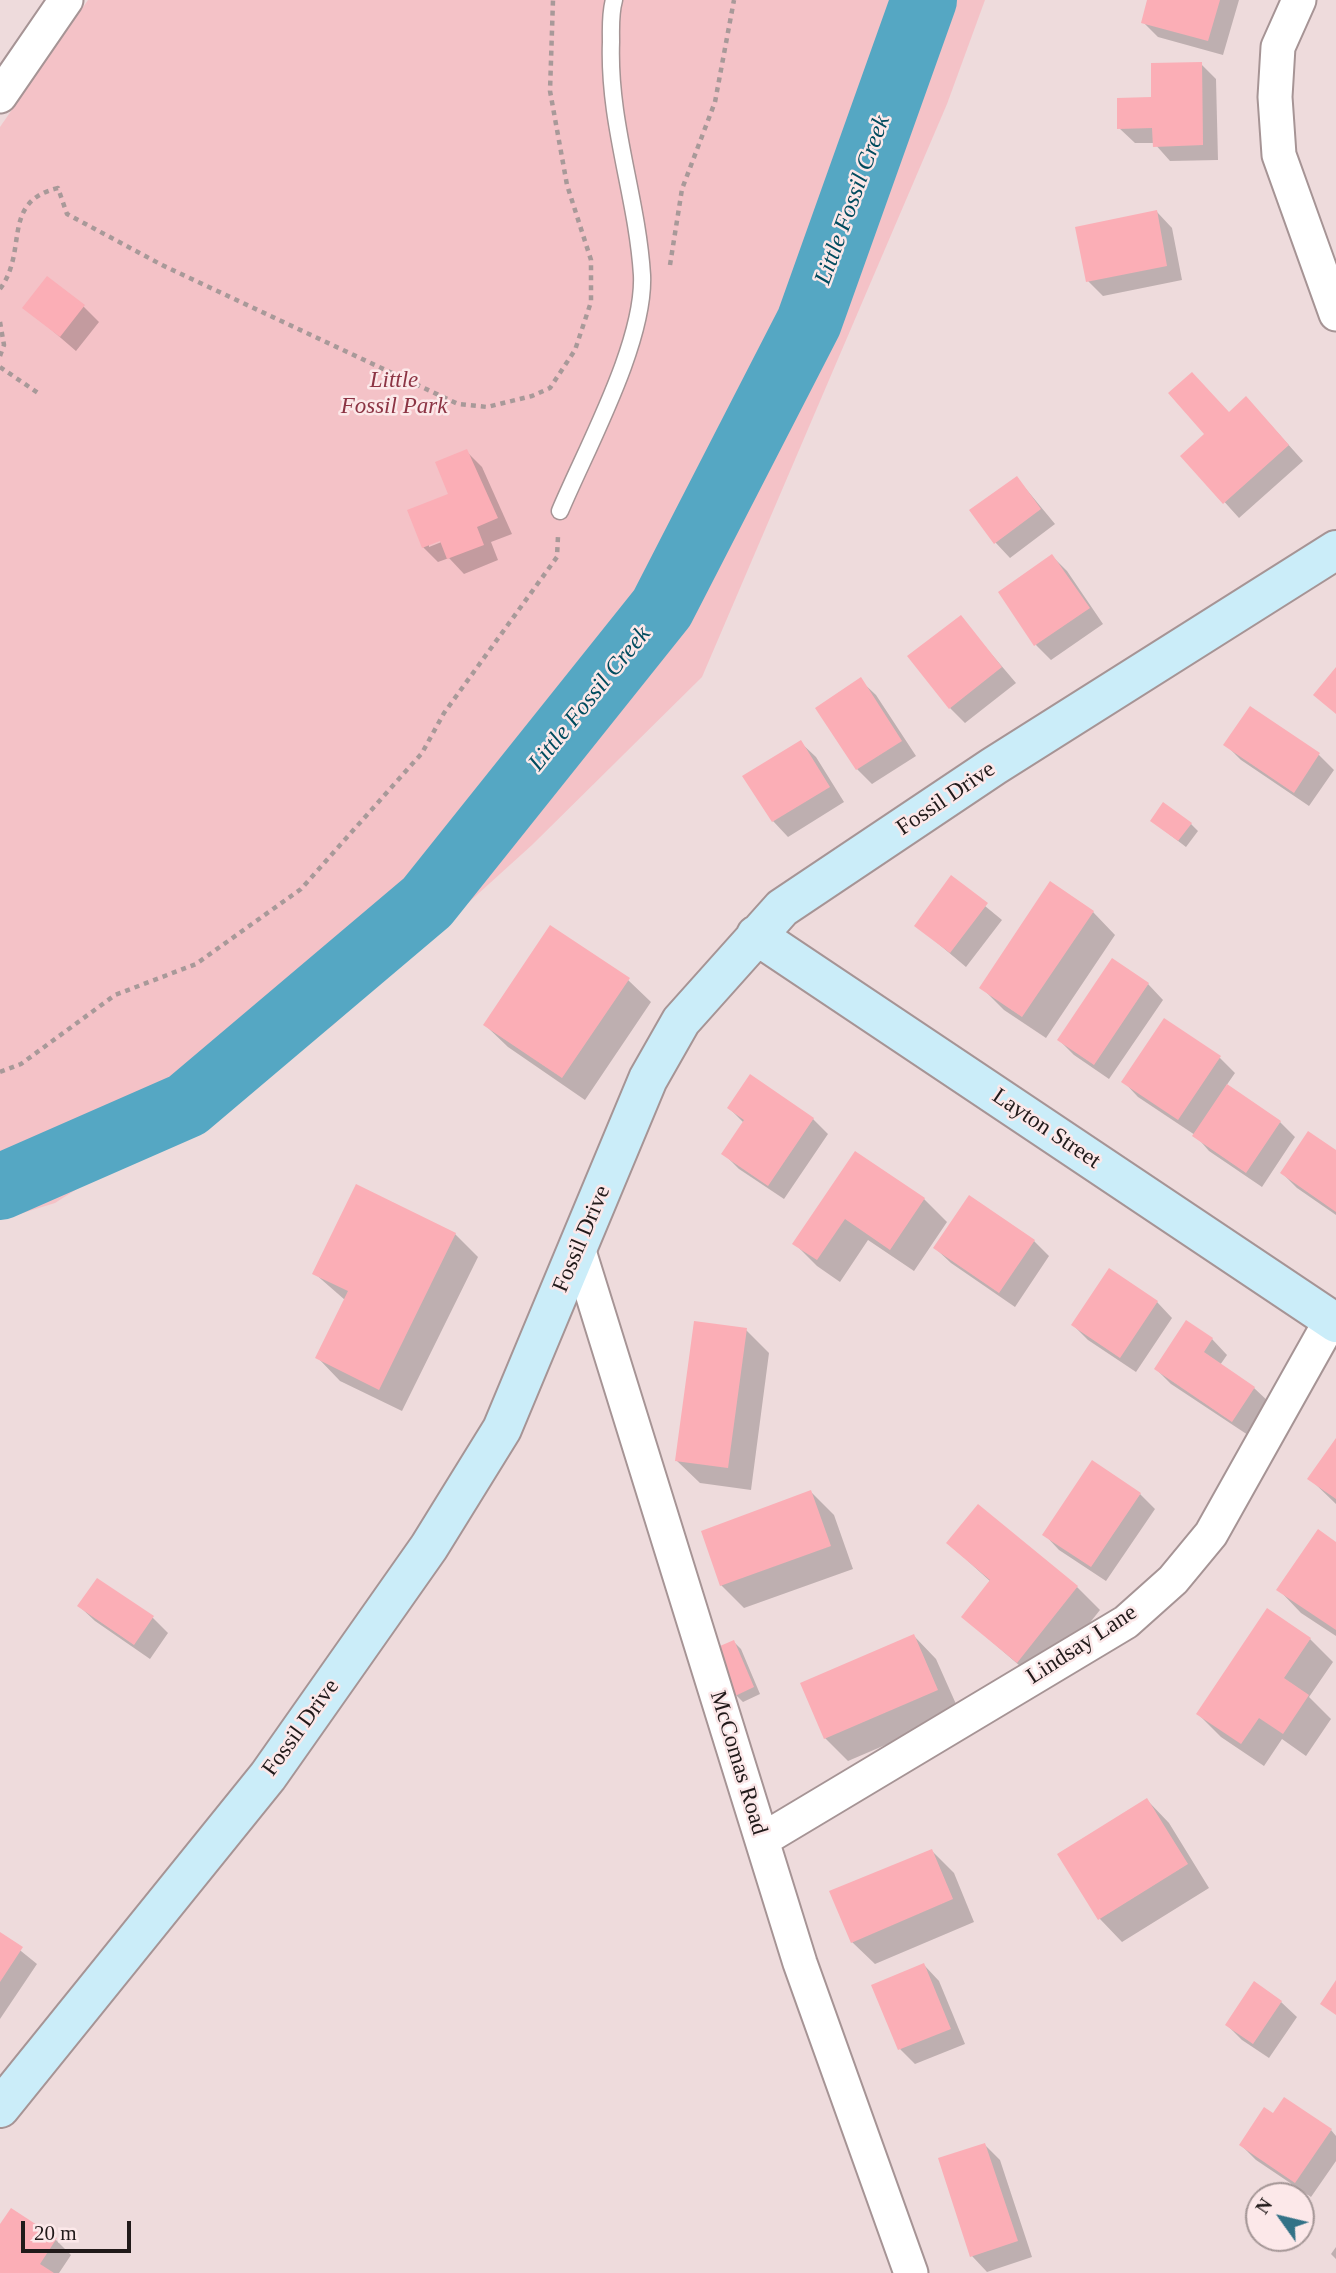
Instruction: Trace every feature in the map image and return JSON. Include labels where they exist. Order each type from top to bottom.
[{"type":"street","points":[[4,83],[66,0]]},
{"type":"street","points":[[1299,0],[1278,47],[1275,97],[1279,155],[1336,314]]},
{"type":"street","name":"Fossil Drive","points":[[0,2108],[268,1776],[429,1547],[502,1429],[648,1079],[681,1021],[782,908],[972,781],[1336,550]]},
{"type":"street","name":"Layton Street","points":[[756,935],[1334,1322]]},
{"type":"street","name":"McComas Road","points":[[578,1248],[800,1963],[911,2273]]},
{"type":"street","name":"Lindsay Lane","points":[[762,1840],[1126,1622],[1173,1580],[1211,1534],[1334,1322]]},
{"type":"lane","points":[[559,510],[636,332],[642,277],[635,220],[621,160],[613,105],[610,55],[614,0]]},
{"type":"path","points":[[0,289],[13,264],[14,224],[18,211],[40,192],[58,188],[67,214],[162,265],[458,404],[487,407],[532,396],[550,388],[575,350],[591,302],[591,260],[566,185],[550,91],[553,0]]},
{"type":"path","points":[[642,277],[669,269],[682,190],[715,102],[734,0]]},
{"type":"path","points":[[0,322],[4,345],[0,356]]},
{"type":"path","points":[[0,368],[41,395]]},
{"type":"path","points":[[0,1072],[20,1064],[115,995],[196,964],[300,889],[422,753],[444,713],[557,557],[559,510]]},
{"type":"green space","name":"Little Fossil Park","points":[[88,0],[985,0],[947,104],[702,677],[532,845],[332,1026],[55,1203],[0,1220],[0,127]]},
{"type":"building","points":[[1147,0],[1220,0],[1208,41],[1141,23]]},
{"type":"building","points":[[1202,62],[1203,145],[1153,147],[1152,128],[1117,129],[1117,98],[1151,97],[1151,63]]},
{"type":"building","points":[[1157,210],[1167,266],[1086,282],[1075,227]]},
{"type":"building","points":[[47,276],[85,305],[60,337],[22,308]]},
{"type":"building","points":[[1192,372],[1229,412],[1246,396],[1289,445],[1223,504],[1180,456],[1204,434],[1168,393]]},
{"type":"building","points":[[467,449],[498,518],[477,527],[484,545],[447,559],[440,541],[422,548],[407,510],[448,494],[435,462]]},
{"type":"building","points":[[1017,476],[1041,509],[994,544],[969,510]]},
{"type":"building","points":[[1052,554],[1090,608],[1034,646],[998,592]]},
{"type":"building","points":[[961,615],[1002,667],[949,709],[907,656]]},
{"type":"building","points":[[1336,667],[1336,714],[1313,695]]},
{"type":"building","points":[[861,677],[902,741],[856,770],[815,708]]},
{"type":"building","points":[[1250,706],[1320,753],[1294,793],[1223,745]]},
{"type":"building","points":[[801,740],[830,787],[772,822],[742,776]]},
{"type":"building","points":[[1163,802],[1192,823],[1178,841],[1150,821]]},
{"type":"building","points":[[951,875],[988,903],[950,953],[914,926]]},
{"type":"building","points":[[1050,881],[1094,911],[1022,1017],[979,988]]},
{"type":"building","points":[[550,925],[630,978],[562,1078],[483,1025]]},
{"type":"building","points":[[1112,958],[1149,983],[1094,1065],[1057,1040]]},
{"type":"building","points":[[1164,1018],[1221,1056],[1178,1120],[1121,1082]]},
{"type":"building","points":[[750,1074],[814,1118],[768,1186],[721,1154],[744,1120],[727,1108]]},
{"type":"building","points":[[1227,1084],[1281,1121],[1246,1173],[1192,1136]]},
{"type":"building","points":[[1308,1131],[1336,1150],[1336,1212],[1280,1173]]},
{"type":"building","points":[[855,1151],[925,1198],[890,1250],[845,1219],[817,1260],[792,1244]]},
{"type":"building","points":[[356,1184],[456,1233],[379,1390],[315,1358],[348,1291],[312,1274]]},
{"type":"building","points":[[969,1195],[1035,1240],[999,1293],[933,1248]]},
{"type":"building","points":[[1109,1268],[1158,1301],[1120,1358],[1071,1325]]},
{"type":"building","points":[[1186,1320],[1213,1338],[1204,1352],[1255,1387],[1232,1422],[1154,1369]]},
{"type":"building","points":[[694,1321],[747,1328],[728,1468],[675,1461]]},
{"type":"building","points":[[1336,1438],[1336,1499],[1307,1479]]},
{"type":"building","points":[[1092,1460],[1141,1493],[1091,1567],[1042,1535]]},
{"type":"building","points":[[811,1490],[831,1546],[720,1586],[701,1531]]},
{"type":"building","points":[[978,1504],[1078,1586],[1017,1663],[961,1617],[990,1580],[946,1543]]},
{"type":"building","points":[[1318,1529],[1336,1542],[1336,1630],[1276,1590]]},
{"type":"building","points":[[97,1578],[154,1616],[134,1645],[77,1606]]},
{"type":"building","points":[[1267,1608],[1311,1638],[1284,1678],[1309,1695],[1283,1734],[1259,1718],[1241,1744],[1196,1714]]},
{"type":"building","points":[[914,1634],[938,1690],[824,1739],[800,1683]]},
{"type":"building","points":[[734,1640],[754,1687],[735,1696],[713,1649]]},
{"type":"building","points":[[1147,1798],[1188,1864],[1098,1920],[1057,1854]]},
{"type":"building","points":[[932,1849],[953,1899],[851,1943],[829,1891]]},
{"type":"building","points":[[0,1932],[23,1947],[0,1982]]},
{"type":"building","points":[[924,1963],[951,2029],[898,2050],[871,1985]]},
{"type":"building","points":[[1336,1980],[1336,2015],[1320,2004]]},
{"type":"building","points":[[1254,1981],[1282,2001],[1253,2044],[1225,2025]]},
{"type":"building","points":[[1284,2097],[1332,2129],[1296,2182],[1239,2145],[1264,2107],[1273,2113]]},
{"type":"building","points":[[985,2143],[1018,2241],[970,2257],[938,2158]]},
{"type":"building","points":[[11,2208],[57,2238],[40,2264],[54,2273],[0,2273],[0,2224]]},
{"type":"waterway","name":"Little Fossil Creek","points":[[0,1187],[187,1105],[427,902],[662,608],[809,322],[924,0]]}]
